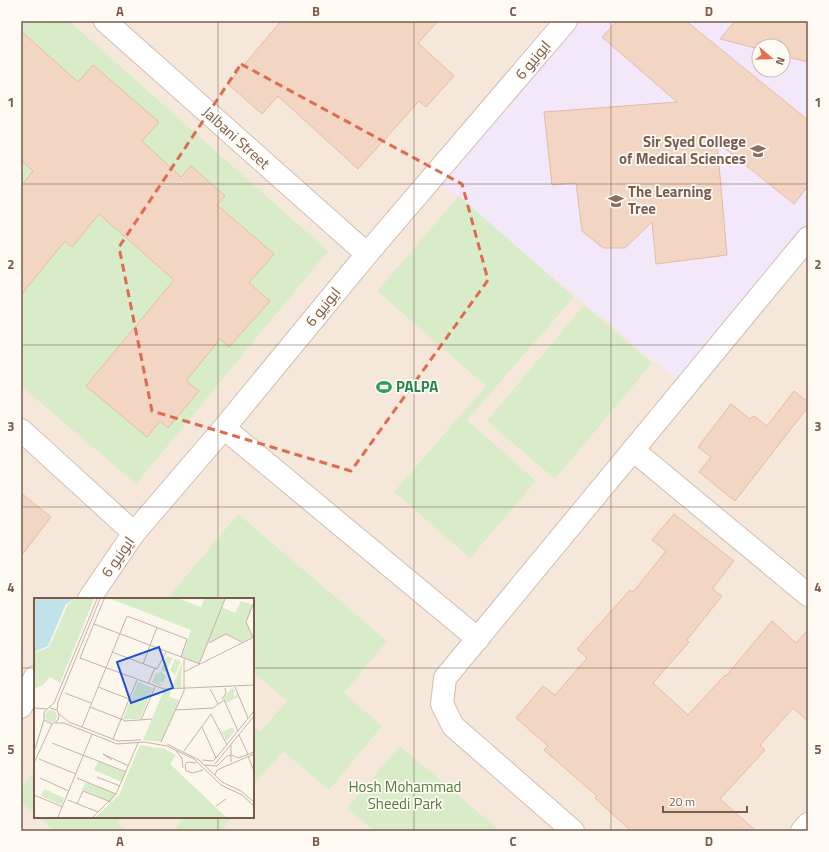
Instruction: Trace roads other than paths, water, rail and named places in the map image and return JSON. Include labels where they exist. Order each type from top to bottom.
[{"type":"street","name":"Jalbani Street","points":[[105,21],[367,254]]},
{"type":"street","name":"ایونیو 6","points":[[90,598],[134,533],[224,428],[367,254],[566,21]]},
{"type":"street","points":[[573,831],[453,726],[442,704],[445,678],[808,238]]},
{"type":"street","points":[[224,428],[478,639]]},
{"type":"street","points":[[21,430],[134,533]]},
{"type":"street","points":[[633,450],[808,595]]},
{"type":"street","points":[[21,707],[34,679]]},
{"type":"street","points":[[802,831],[808,824]]},
{"type":"place","name":"Sir Syed College of Medical Sciences","points":[[758,151]]},
{"type":"place","name":"The Learning Tree","points":[[616,201]]},
{"type":"place","name":"PALPA","points":[[384,387]]},
{"type":"park label","name":"Hosh Mohammad Sheedi Park","points":[[405,796]]}]
